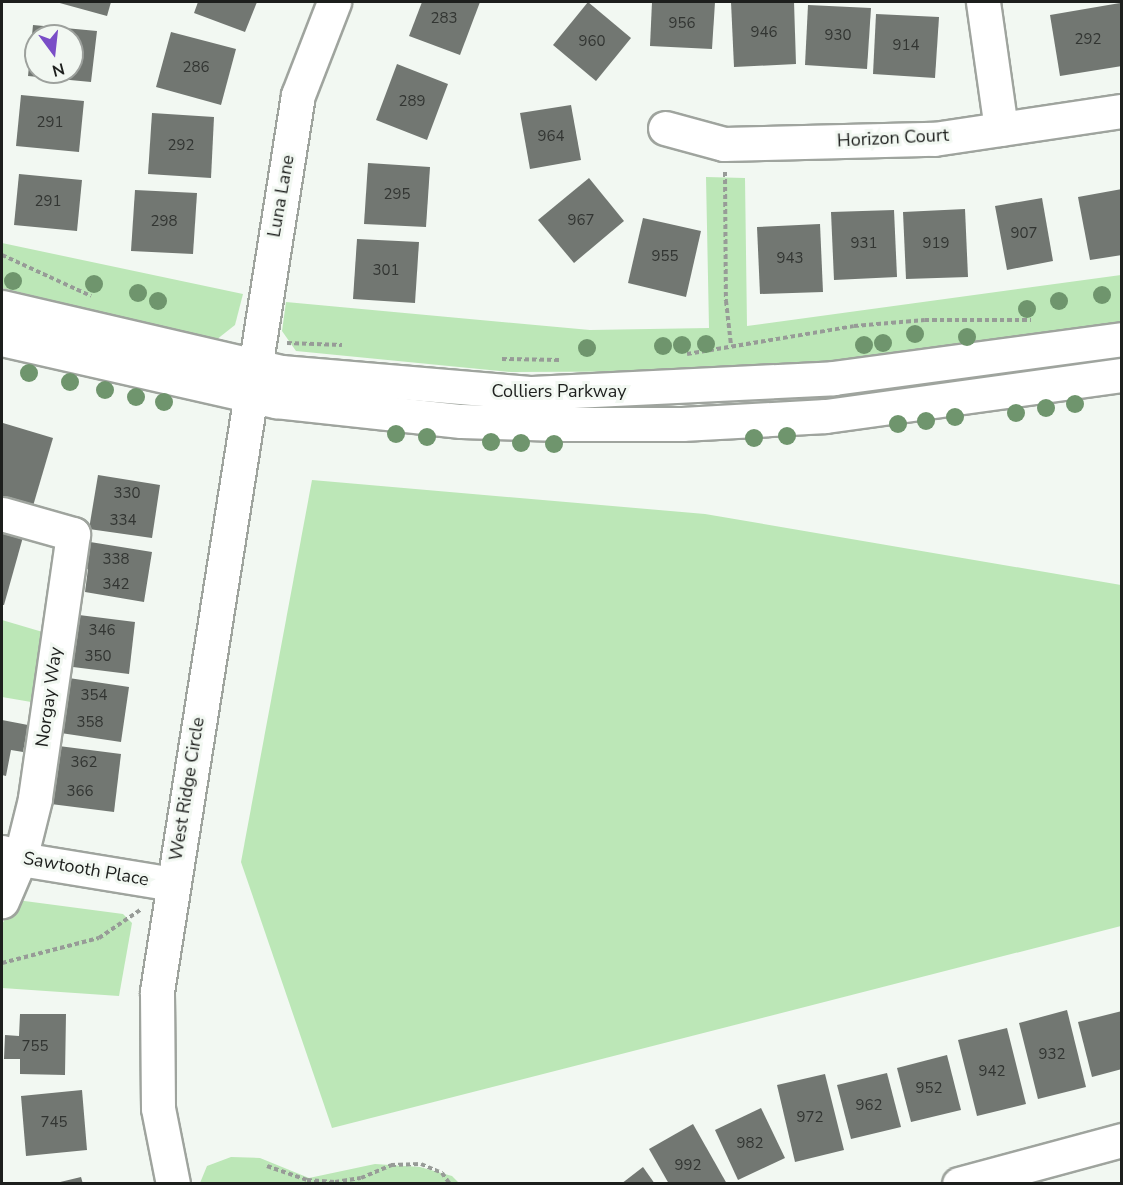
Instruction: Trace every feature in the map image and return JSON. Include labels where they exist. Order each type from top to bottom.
[{"type":"street","name":"Luna Lane","points":[[251,381],[298,95],[334,2]]},
{"type":"street","points":[[983,2],[1001,129]]},
{"type":"street","name":"Horizon Court","points":[[665,128],[724,144],[934,139],[1122,111]]},
{"type":"street","name":"Colliers Parkway","points":[[2,308],[251,381],[332,379],[532,393],[834,378],[1122,339]]},
{"type":"street","name":"Colliers Parkway","points":[[2,339],[251,381],[461,421],[682,424],[826,416],[1122,375]]},
{"type":"street","name":"West Ridge Circle","points":[[172,1184],[158,1108],[155,1052],[158,991],[172,884],[251,381]]},
{"type":"street","name":"Norgay Way","points":[[2,514],[73,534],[35,799],[11,855],[2,901]]},
{"type":"street","name":"Sawtooth Place","points":[[11,855],[172,884]]},
{"type":"street","points":[[958,1184],[1122,1140]]},
{"type":"path","points":[[725,174],[726,301],[731,345]]},
{"type":"path","points":[[2,255],[100,299]]},
{"type":"path","points":[[679,356],[731,345],[925,320],[1037,320]]},
{"type":"path","points":[[286,343],[349,346]]},
{"type":"path","points":[[492,359],[570,361]]},
{"type":"path","points":[[2,963],[99,938],[140,910]]},
{"type":"path","points":[[267,1166],[307,1180],[361,1178],[391,1165],[421,1164],[442,1173],[450,1184]]},
{"type":"path","points":[[361,1178],[362,1184]]},
{"type":"green space","points":[[706,177],[745,178],[747,326],[1121,275],[1121,323],[976,345],[733,371],[511,372],[296,351],[282,331],[286,302],[590,330],[709,328]]},
{"type":"green space","points":[[2,243],[243,294],[235,325],[216,340],[2,288]]},
{"type":"green space","points":[[312,480],[705,514],[1121,585],[1121,926],[332,1128],[241,862]]},
{"type":"green space","points":[[2,620],[46,633],[37,703],[2,697]]},
{"type":"green space","points":[[17,900],[123,914],[132,923],[119,996],[2,988],[2,924]]},
{"type":"green space","points":[[231,1157],[260,1158],[309,1178],[375,1164],[420,1167],[452,1176],[459,1183],[200,1183],[207,1166]]},
{"type":"building","points":[[56,2],[111,2],[107,16]]},
{"type":"building","points":[[198,2],[257,2],[245,32],[194,13]]},
{"type":"building","points":[[422,2],[480,2],[460,55],[409,36]]},
{"type":"building","points":[[588,2],[631,38],[596,81],[553,45]]},
{"type":"building","points":[[652,2],[715,2],[712,49],[650,46]]},
{"type":"building","points":[[731,2],[794,2],[796,64],[734,67]]},
{"type":"building","points":[[1120,3],[1122,66],[1060,76],[1050,15]]},
{"type":"building","points":[[808,5],[871,8],[867,69],[805,65]]},
{"type":"building","points":[[876,14],[939,17],[935,78],[873,74]]},
{"type":"building","points":[[84,30],[97,31],[91,82],[84,81]]},
{"type":"building","points":[[171,32],[236,49],[221,105],[156,87]]},
{"type":"building","points":[[397,64],[448,84],[427,140],[376,120]]},
{"type":"building","points":[[21,95],[84,101],[79,152],[16,146]]},
{"type":"building","points":[[571,105],[581,160],[530,169],[520,113]]},
{"type":"building","points":[[152,113],[214,117],[211,178],[148,174]]},
{"type":"building","points":[[368,163],[430,167],[426,227],[364,224]]},
{"type":"building","points":[[19,174],[82,180],[77,231],[14,225]]},
{"type":"building","points":[[589,178],[624,221],[574,263],[538,220]]},
{"type":"building","points":[[1122,189],[1122,255],[1090,260],[1078,197]]},
{"type":"building","points":[[135,190],[197,193],[193,254],[131,251]]},
{"type":"building","points":[[1042,198],[1053,261],[1007,270],[995,206]]},
{"type":"building","points":[[965,209],[968,277],[906,279],[903,212]]},
{"type":"building","points":[[894,210],[897,277],[834,280],[831,212]]},
{"type":"building","points":[[643,218],[701,231],[686,297],[628,283]]},
{"type":"building","points":[[820,224],[823,292],[760,294],[757,227]]},
{"type":"building","points":[[357,239],[419,242],[415,303],[353,299]]},
{"type":"building","points":[[3,423],[53,438],[33,506],[2,497]]},
{"type":"building","points":[[98,475],[160,485],[152,538],[89,529]]},
{"type":"building","points":[[2,531],[23,537],[4,605],[2,605]]},
{"type":"building","points":[[84,541],[152,552],[144,602],[85,592],[88,569],[80,567]]},
{"type":"building","points":[[71,614],[135,622],[129,674],[65,666]]},
{"type":"building","points":[[62,677],[129,687],[121,742],[54,732]]},
{"type":"building","points":[[2,720],[28,725],[23,752],[11,750],[6,776],[2,775]]},
{"type":"building","points":[[51,745],[121,754],[114,812],[43,803]]},
{"type":"building","points":[[1067,1010],[1086,1087],[1038,1099],[1019,1023]]},
{"type":"building","points":[[1122,1011],[1122,1069],[1092,1077],[1078,1022]]},
{"type":"building","points":[[20,1014],[66,1014],[65,1075],[20,1074],[20,1059],[4,1059],[5,1035],[19,1036]]},
{"type":"building","points":[[1007,1028],[1026,1104],[977,1116],[958,1040]]},
{"type":"building","points":[[947,1055],[961,1110],[911,1122],[897,1068]]},
{"type":"building","points":[[887,1073],[901,1127],[851,1139],[837,1085]]},
{"type":"building","points":[[825,1074],[844,1150],[795,1162],[777,1085]]},
{"type":"building","points":[[82,1090],[87,1150],[26,1156],[21,1096]]},
{"type":"building","points":[[761,1108],[785,1158],[738,1180],[715,1130]]},
{"type":"building","points":[[693,1124],[727,1184],[669,1184],[649,1149]]},
{"type":"building","points":[[643,1167],[655,1184],[621,1184]]},
{"type":"building","points":[[81,1177],[83,1184],[56,1184],[56,1183]]}]
